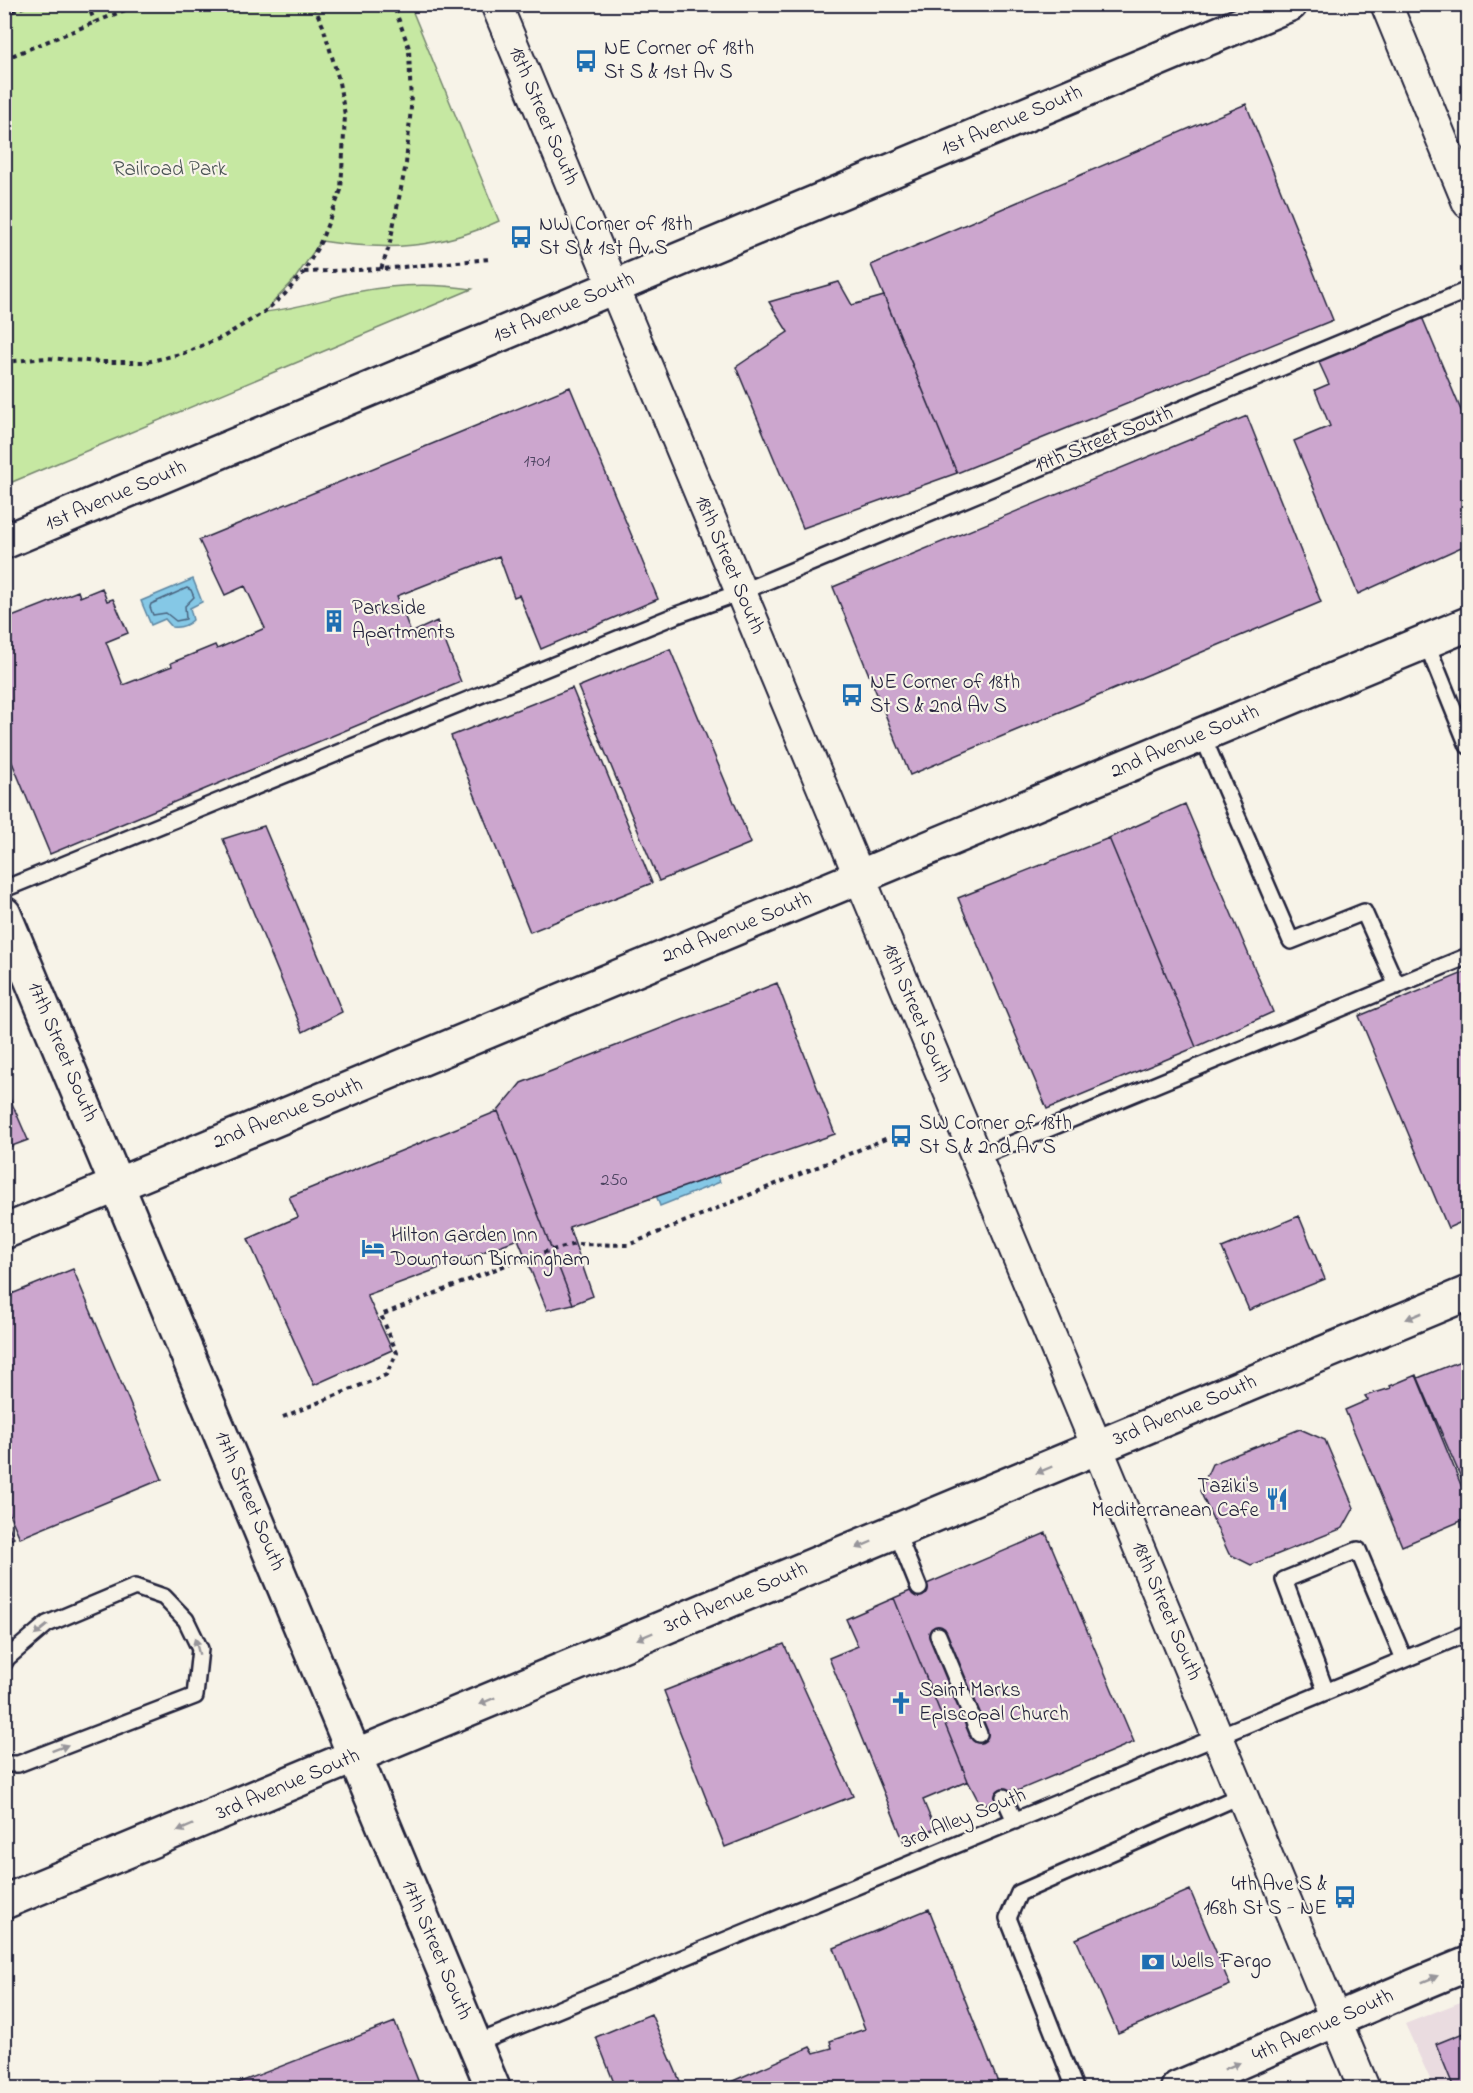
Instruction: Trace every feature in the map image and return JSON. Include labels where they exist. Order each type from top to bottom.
[{"type":"street","name":"18th Street South","points":[[496,4],[1364,2088]]},
{"type":"street","name":"1st Avenue South","points":[[4,542],[1290,4]]},
{"type":"street","points":[[1386,4],[1468,203]]},
{"type":"street","name":"2nd Avenue South","points":[[4,1232],[1468,624]]},
{"type":"street","name":"17th Street South","points":[[4,914],[493,2088]]},
{"type":"street","name":"3rd Avenue South","points":[[4,1902],[1468,1293]]},
{"type":"street","name":"4th Avenue South","points":[[1178,2088],[1468,1964]]},
{"type":"lane","name":"19th Street South","points":[[4,889],[674,616],[741,592],[1468,290]]},
{"type":"lane","points":[[1426,642],[1468,746]]},
{"type":"lane","points":[[1202,735],[1291,942],[1364,912],[1397,986]]},
{"type":"lane","points":[[977,1158],[1468,956]]},
{"type":"lane","points":[[896,1531],[919,1588]]},
{"type":"lane","points":[[1326,1692],[1284,1580],[1358,1550],[1404,1659]]},
{"type":"lane","points":[[4,1663],[47,1624],[135,1587],[164,1597],[186,1620],[200,1649],[195,1696],[18,1764],[4,1764]]},
{"type":"lane","name":"3rd Alley South","points":[[475,2044],[1468,1633]]},
{"type":"lane","points":[[938,1635],[979,1734]]},
{"type":"lane","points":[[1075,2088],[1008,1918],[1019,1893],[1242,1795]]},
{"type":"lane","points":[[1004,1797],[1014,1821]]},
{"type":"path","points":[[4,15],[30,4]]},
{"type":"path","points":[[87,4],[95,22]]},
{"type":"path","points":[[4,59],[140,4]]},
{"type":"path","points":[[4,362],[46,358],[101,362],[147,362],[184,353],[223,337],[264,312],[285,294],[304,272],[321,241],[341,190],[345,115],[338,77],[323,26],[313,4]]},
{"type":"path","points":[[381,269],[389,247],[406,164],[411,107],[409,48],[393,4]]},
{"type":"path","points":[[304,272],[381,269],[489,259]]},
{"type":"path","points":[[283,1417],[386,1375],[397,1353],[381,1315],[526,1257],[575,1244],[628,1245],[890,1137]]},
{"type":"shaded area","points":[[1468,1999],[1468,2088],[1434,2088],[1405,2024]]},
{"type":"green space","name":"Railroad Park","points":[[5,4],[410,5],[499,221],[455,237],[412,245],[368,246],[321,241],[294,280],[264,312],[288,309],[385,287],[428,285],[472,289],[5,485]]},
{"type":"water","points":[[193,579],[202,602],[190,608],[193,620],[178,627],[172,627],[165,619],[151,625],[141,601]]},
{"type":"water","points":[[711,1160],[720,1182],[660,1206],[652,1184]]},
{"type":"building","points":[[1246,104],[1333,320],[957,473],[871,265]]},
{"type":"building","points":[[839,282],[852,305],[884,296],[957,473],[803,528],[736,367],[788,332],[769,302]]},
{"type":"building","points":[[1422,317],[1468,427],[1468,544],[1358,594],[1294,441],[1330,426],[1315,390],[1329,384],[1317,358]]},
{"type":"building","name":"Parkside Apartments","points":[[570,387],[658,599],[541,649],[519,595],[514,597],[499,556],[397,596],[411,633],[437,621],[461,682],[50,854],[4,743],[4,620],[78,591],[80,597],[102,588],[107,601],[113,599],[128,633],[106,642],[123,685],[172,666],[171,663],[215,645],[217,649],[265,628],[245,586],[225,595],[199,540]]},
{"type":"building","points":[[1247,416],[1321,602],[910,775],[833,587]]},
{"type":"building","points":[[670,649],[751,843],[659,881],[578,687]]},
{"type":"building","points":[[572,688],[652,883],[530,932],[451,736]]},
{"type":"building","points":[[1185,804],[1273,1012],[1196,1047],[1109,838]]},
{"type":"building","points":[[264,826],[342,1012],[303,1032],[223,839]]},
{"type":"building","points":[[1109,838],[1196,1047],[1047,1109],[958,898]]},
{"type":"building","points":[[1468,971],[1468,1219],[1448,1228],[1359,1016]]},
{"type":"building","points":[[777,983],[835,1134],[569,1227],[593,1296],[573,1304],[498,1111],[521,1083]]},
{"type":"building","points":[[4,1085],[28,1140],[4,1149]]},
{"type":"building","name":"Hilton Garden Inn Downtown Birmingham","points":[[498,1111],[573,1304],[547,1310],[518,1239],[367,1295],[392,1350],[314,1385],[248,1239],[298,1217],[289,1197]]},
{"type":"building","points":[[1299,1216],[1325,1279],[1249,1310],[1222,1248]]},
{"type":"building","points":[[73,1269],[162,1479],[20,1538],[4,1502],[4,1297]]},
{"type":"building","points":[[1468,1358],[1468,1494],[1418,1378]]},
{"type":"building","points":[[1416,1375],[1468,1502],[1468,1518],[1402,1546],[1345,1410],[1368,1400],[1365,1396],[1391,1388],[1390,1386]]},
{"type":"building","name":"Taziki's Mediterranean Cafe","points":[[1300,1429],[1325,1440],[1354,1508],[1343,1528],[1251,1565],[1229,1554],[1200,1491],[1212,1464]]},
{"type":"building","points":[[4,1515],[14,1538],[4,1542]]},
{"type":"building","points":[[1046,1533],[1134,1742],[981,1806],[968,1781],[894,1598]]},
{"type":"building","points":[[894,1598],[968,1781],[923,1800],[935,1829],[904,1842],[829,1658],[858,1646],[846,1619]]},
{"type":"building","points":[[784,1644],[853,1796],[725,1847],[664,1691]]},
{"type":"building","name":"Wells Fargo","points":[[1190,1890],[1230,1985],[1118,2033],[1076,1939]]},
{"type":"building","points":[[929,1909],[999,2085],[991,2088],[717,2088],[810,2047],[814,2053],[832,2048],[830,2041],[865,2029],[834,1948]]},
{"type":"building","points":[[651,2014],[683,2088],[616,2088],[596,2037]]},
{"type":"building","points":[[395,2022],[421,2088],[225,2088]]},
{"type":"building","points":[[1468,2031],[1468,2088],[1454,2088],[1436,2044]]},
{"type":"place","name":"NE Corner of 18th St S & 1st Av S","points":[[586,61]]},
{"type":"place","name":"NW Corner of 18th St S & 1st Av S","points":[[521,237]]},
{"type":"place","name":"Parkside Apartments","points":[[334,621]]},
{"type":"place","name":"NE Corner of 18th St S & 2nd Av S","points":[[852,695]]},
{"type":"place","name":"SW Corner of 18th St S & 2nd Av S","points":[[901,1136]]},
{"type":"place","name":"Hilton Garden Inn Downtown Birmingham","points":[[373,1248]]},
{"type":"place","name":"Taziki's Mediterranean Cafe","points":[[1277,1499]]},
{"type":"place","name":"Saint Marks Episcopal Church","points":[[901,1703]]},
{"type":"place","name":"4th Ave S & 168h St S - NE","points":[[1345,1897]]},
{"type":"place","name":"Wells Fargo","points":[[1153,1962]]}]
